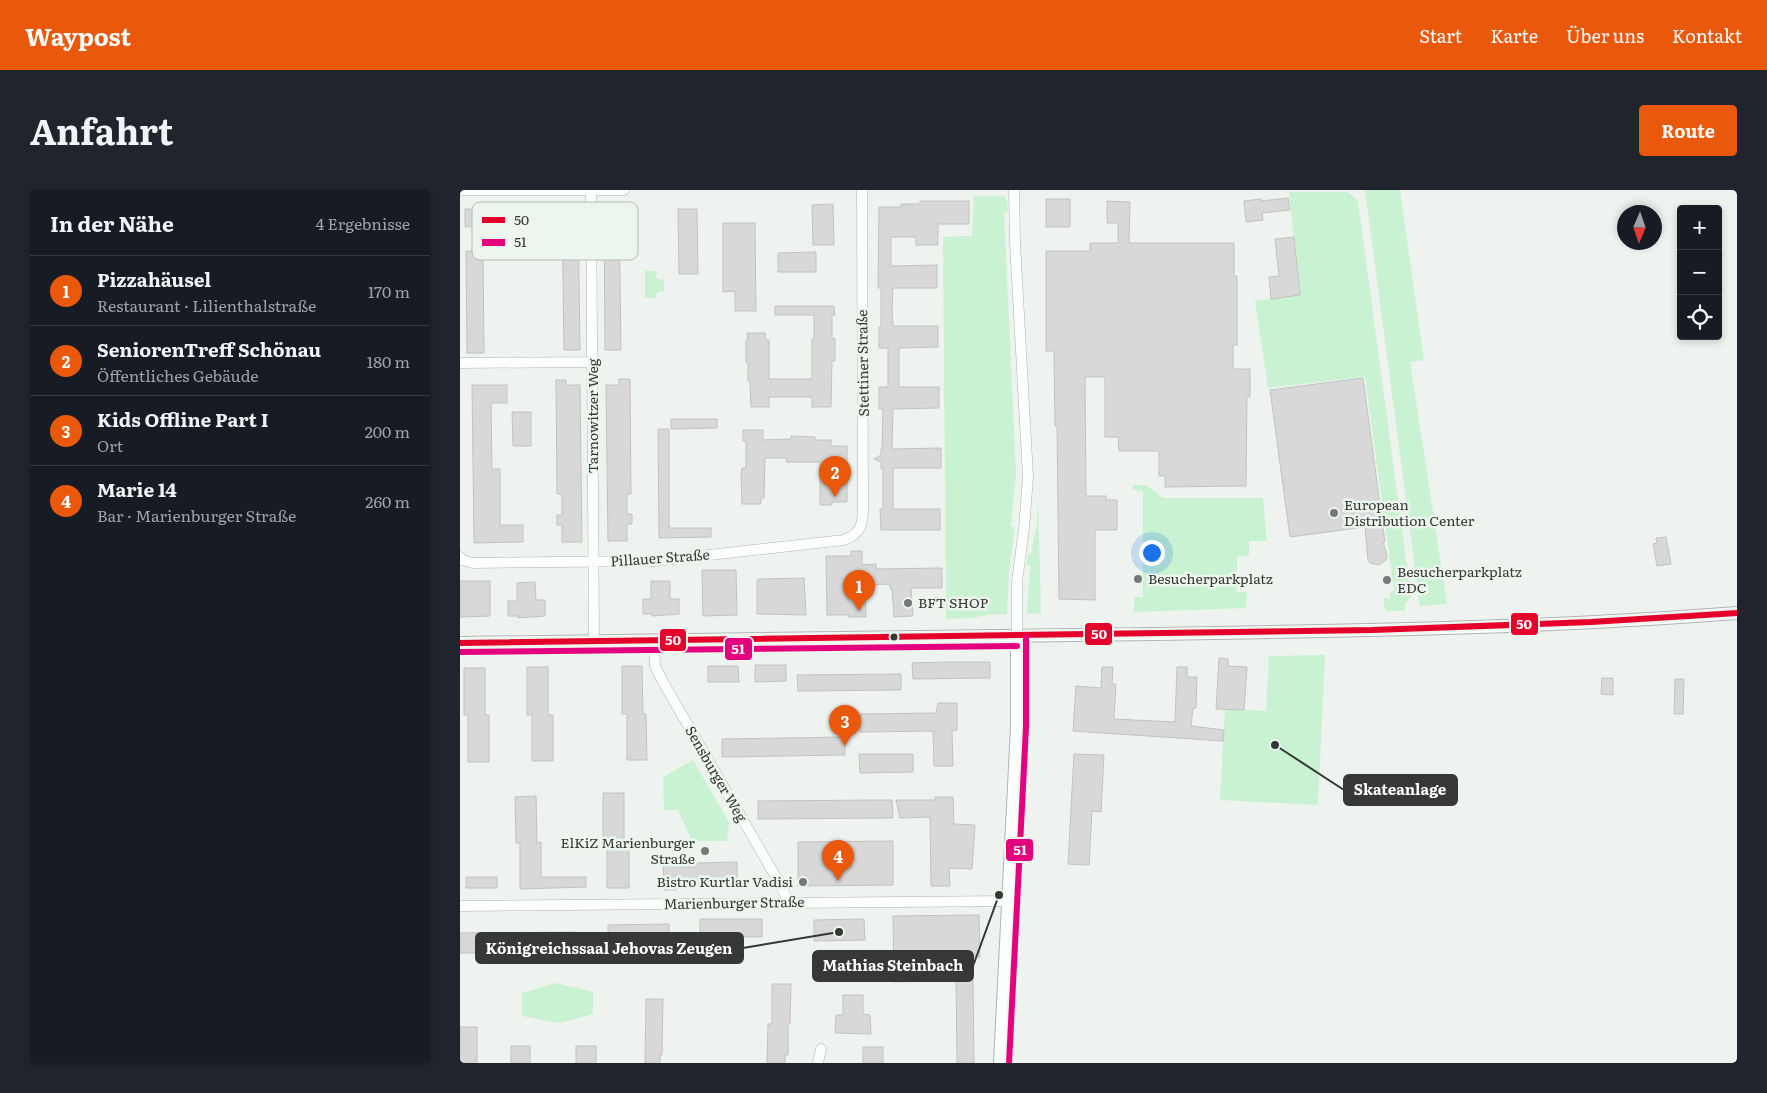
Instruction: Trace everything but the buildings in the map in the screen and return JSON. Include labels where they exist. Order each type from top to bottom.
[{"type":"street","points":[[460,190],[624,190]]},
{"type":"street","name":"Stettiner Straße","points":[[857,534],[862,523],[863,511],[862,190]]},
{"type":"street","points":[[1000,1063],[1017,727],[1017,582],[1028,477],[1015,242],[1014,190]]},
{"type":"street","name":"Tarnowitzer Weg","points":[[592,260],[594,642]]},
{"type":"street","points":[[460,363],[593,362]]},
{"type":"street","name":"Pillauer Straße","points":[[461,559],[473,564],[655,561],[844,540],[857,534]]},
{"type":"street","points":[[460,643],[1017,637],[1378,630],[1663,619],[1737,613]]},
{"type":"street","name":"Sensburger Weg","points":[[654,641],[655,666],[780,884],[789,903]]},
{"type":"street","name":"Marienburger Straße","points":[[460,906],[1008,902]]},
{"type":"street","points":[[818,1063],[821,1049]]},
{"type":"green space","points":[[1365,190],[1400,190],[1424,360],[1410,362],[1447,604],[1420,606]]},
{"type":"green space","points":[[1289,192],[1348,192],[1358,201],[1411,597],[1405,603],[1405,611],[1387,611],[1384,607],[1384,598],[1390,598],[1390,592],[1394,591],[1365,377],[1268,388],[1255,301],[1300,295]]},
{"type":"green space","points":[[974,196],[1004,196],[1007,201],[1008,212],[1004,213],[1016,474],[1011,527],[1015,527],[1009,571],[1007,614],[946,619],[943,237],[972,236]]},
{"type":"green space","points":[[645,271],[657,271],[656,278],[664,280],[664,291],[657,292],[656,298],[645,298]]},
{"type":"green space","points":[[1133,485],[1146,485],[1163,498],[1263,498],[1267,541],[1249,541],[1249,556],[1237,557],[1237,592],[1247,592],[1246,608],[1134,612],[1134,597],[1143,597],[1143,491],[1133,490]]},
{"type":"green space","points":[[1038,496],[1041,614],[1027,613],[1030,566],[1026,565],[1028,554],[1031,554],[1037,524]]},
{"type":"green space","points":[[1325,655],[1318,805],[1220,800],[1225,709],[1266,711],[1269,656]]},
{"type":"green space","points":[[693,760],[729,822],[727,841],[692,841],[678,810],[664,810],[663,777]]},
{"type":"green space","points":[[556,983],[593,992],[593,1014],[559,1023],[522,1016],[522,993]]},
{"type":"transit line","name":"50","points":[[460,643],[1372,630],[1591,622],[1737,613]]},
{"type":"transit line","name":"51","points":[[1009,1063],[1026,727],[1026,637]]},
{"type":"transit line","name":"51","points":[[460,652],[1017,646]]},
{"type":"place","name":"SeniorenTreff Schönau","points":[[835,497]]},
{"type":"place","name":"European Distribution Center","points":[[1334,513]]},
{"type":"place","name":"Besucherparkplatz","points":[[1138,579]]},
{"type":"place","name":"Besucherparkplatz EDC","points":[[1387,580]]},
{"type":"place","name":"BFT SHOP","points":[[908,603]]},
{"type":"place","name":"Pizzahäusel","points":[[859,611]]},
{"type":"place","name":"Skateanlage","points":[[1275,745]]},
{"type":"place","name":"Kids Offline Part I","points":[[845,746]]},
{"type":"place","name":"ElKiZ Marienburger Straße","points":[[705,851]]},
{"type":"place","name":"Marie 14","points":[[838,881]]},
{"type":"place","name":"Bistro Kurtlar Vadisi","points":[[803,882]]},
{"type":"place","name":"Mathias Steinbach","points":[[999,895]]},
{"type":"place","name":"Königreichssaal Jehovas Zeugen","points":[[839,932]]}]
